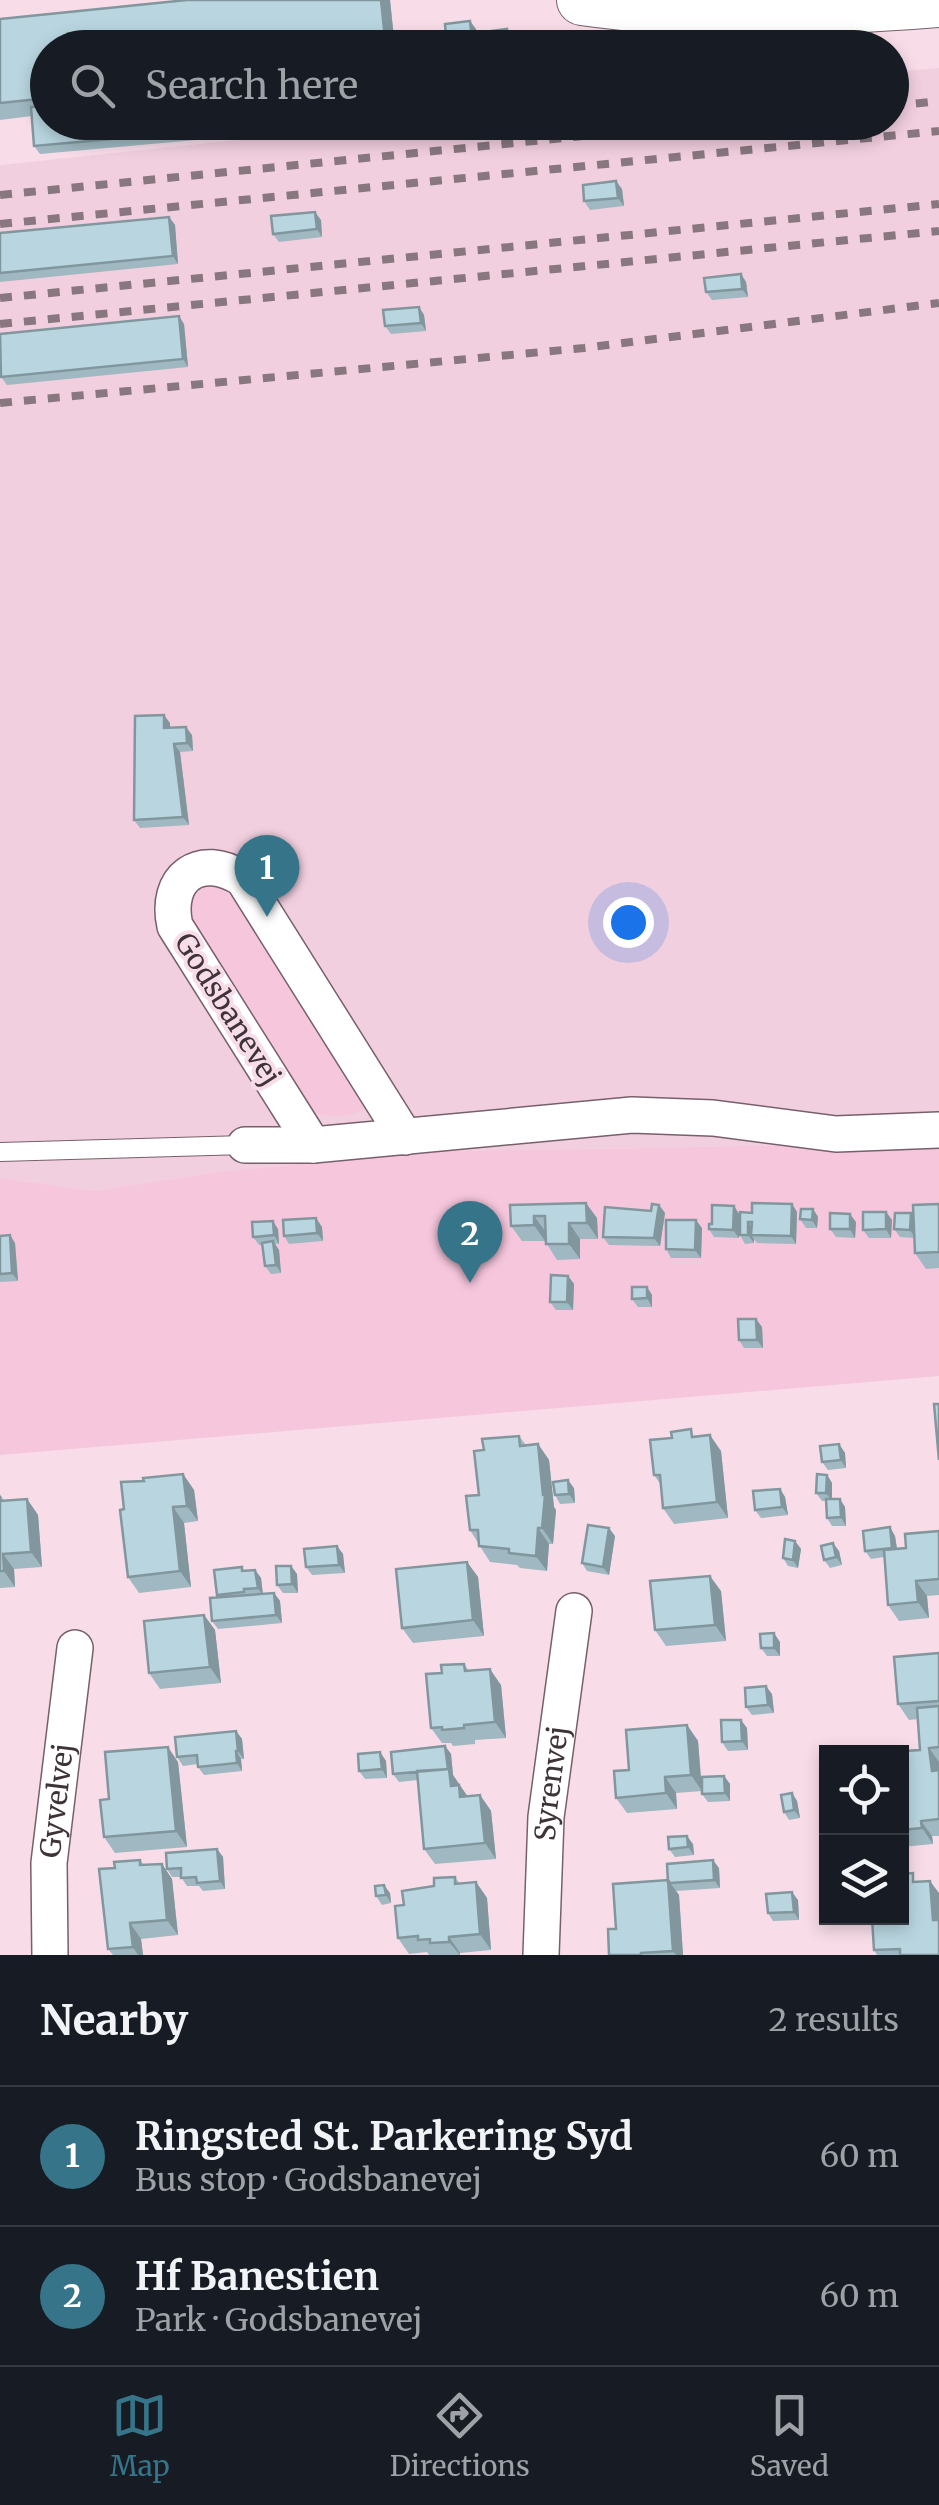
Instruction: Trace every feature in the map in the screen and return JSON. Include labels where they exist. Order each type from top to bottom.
[{"type":"main road","points":[[582,0],[684,10],[797,11],[939,2]]},
{"type":"street","name":"Godsbanevej","points":[[313,1145],[175,926],[170,907],[176,888],[189,874],[207,866],[226,868],[242,878],[405,1136]]},
{"type":"street","points":[[245,1146],[313,1145],[632,1115],[713,1118],[836,1134],[939,1130]]},
{"type":"street","name":"Syrenvej","points":[[541,1955],[546,1817],[574,1612]]},
{"type":"street","name":"Gyvelvej","points":[[50,1955],[49,1863],[75,1648]]},
{"type":"lane","points":[[0,1152],[245,1146]]},
{"type":"shaded area","points":[[939,68],[939,1141],[429,1151],[218,1172],[94,1191],[0,1178],[0,165],[237,140],[909,140],[909,71]]},
{"type":"shaded area","points":[[206,884],[232,887],[366,1107],[340,1116],[312,1113],[193,927],[191,897]]},
{"type":"shaded area","points":[[939,1141],[939,1376],[0,1455],[0,1178],[94,1191],[218,1172],[429,1151]]},
{"type":"building","points":[[187,0],[381,0],[384,30],[30,30],[30,100],[0,103],[0,19]]},
{"type":"building","points":[[470,21],[471,30],[446,30],[445,24]]},
{"type":"building","points":[[34,140],[101,140],[34,146]]},
{"type":"building","points":[[616,181],[618,198],[584,201],[583,185]]},
{"type":"building","points":[[315,212],[317,229],[273,234],[271,216]]},
{"type":"building","points":[[169,217],[173,256],[0,273],[0,233]]},
{"type":"building","points":[[741,274],[742,289],[706,292],[704,278]]},
{"type":"building","points":[[419,307],[421,323],[385,326],[383,310]]},
{"type":"building","points":[[179,316],[183,359],[1,377],[0,334]]},
{"type":"building","points":[[164,715],[164,728],[186,727],[187,743],[174,744],[183,817],[134,820],[135,716]]},
{"type":"building","points":[[586,1203],[587,1223],[569,1223],[569,1244],[546,1244],[545,1216],[534,1216],[534,1225],[511,1226],[510,1205]]},
{"type":"building","points":[[752,1203],[792,1204],[791,1236],[751,1235],[752,1222],[748,1222],[748,1235],[740,1235],[740,1212],[752,1213]]},
{"type":"building","points":[[652,1204],[659,1205],[654,1238],[603,1237],[605,1207],[651,1211]]},
{"type":"building","points":[[939,1204],[939,1252],[915,1253],[913,1205]]},
{"type":"building","points":[[712,1205],[734,1206],[733,1230],[709,1229]]},
{"type":"building","points":[[801,1209],[813,1209],[812,1220],[800,1219]]},
{"type":"building","points":[[863,1212],[886,1212],[886,1229],[863,1230]]},
{"type":"building","points":[[830,1213],[850,1214],[850,1229],[830,1229]]},
{"type":"building","points":[[895,1213],[911,1213],[910,1230],[894,1229]]},
{"type":"building","points":[[316,1218],[317,1233],[284,1236],[283,1220]]},
{"type":"building","points":[[666,1220],[696,1220],[695,1250],[666,1249]]},
{"type":"building","points":[[273,1221],[274,1235],[253,1237],[252,1222]]},
{"type":"building","points":[[10,1235],[12,1273],[0,1274],[0,1236]]},
{"type":"building","points":[[273,1241],[276,1265],[265,1266],[262,1243]]},
{"type":"building","points":[[551,1275],[568,1276],[567,1302],[550,1302]]},
{"type":"building","points":[[632,1287],[647,1287],[647,1298],[632,1299]]},
{"type":"building","points":[[738,1319],[756,1319],[757,1340],[739,1340]]},
{"type":"building","points":[[934,1404],[939,1404],[939,1460]]},
{"type":"building","points":[[691,1429],[692,1437],[710,1435],[717,1502],[663,1508],[660,1475],[654,1475],[650,1440],[672,1438],[671,1432]]},
{"type":"building","points":[[519,1436],[520,1446],[538,1444],[545,1495],[536,1556],[479,1546],[478,1530],[470,1530],[466,1496],[479,1495],[474,1451],[484,1450],[482,1439]]},
{"type":"building","points":[[839,1444],[841,1460],[822,1462],[820,1446]]},
{"type":"building","points":[[183,1474],[187,1506],[173,1507],[180,1571],[128,1577],[120,1510],[124,1509],[121,1482]]},
{"type":"building","points":[[817,1474],[827,1475],[826,1493],[816,1493]]},
{"type":"building","points":[[568,1480],[569,1494],[555,1495],[553,1482]]},
{"type":"building","points":[[780,1489],[782,1507],[755,1510],[753,1491]]},
{"type":"building","points":[[27,1499],[31,1552],[3,1554],[4,1571],[0,1571],[0,1501]]},
{"type":"building","points":[[826,1499],[840,1499],[841,1517],[827,1518]]},
{"type":"building","points":[[588,1525],[609,1528],[603,1567],[582,1563]]},
{"type":"building","points":[[890,1527],[892,1548],[865,1551],[863,1531]]},
{"type":"building","points":[[939,1531],[939,1579],[916,1581],[918,1602],[888,1605],[884,1550],[906,1548],[905,1534]]},
{"type":"building","points":[[785,1539],[795,1541],[793,1560],[783,1558]]},
{"type":"building","points":[[833,1543],[836,1557],[824,1560],[821,1546]]},
{"type":"building","points":[[337,1546],[339,1565],[306,1567],[304,1549]]},
{"type":"building","points":[[467,1562],[473,1620],[402,1628],[396,1569]]},
{"type":"building","points":[[276,1566],[291,1566],[292,1584],[277,1585]]},
{"type":"building","points":[[242,1567],[242,1571],[255,1570],[258,1588],[217,1595],[214,1570]]},
{"type":"building","points":[[710,1576],[715,1625],[655,1630],[650,1581]]},
{"type":"building","points":[[274,1593],[276,1615],[212,1621],[210,1598]]},
{"type":"building","points":[[204,1615],[210,1667],[149,1673],[144,1621]]},
{"type":"building","points":[[774,1633],[774,1648],[761,1648],[760,1634]]},
{"type":"building","points":[[939,1653],[939,1701],[898,1704],[894,1657]]},
{"type":"building","points":[[464,1664],[465,1671],[490,1669],[495,1722],[464,1728],[431,1728],[426,1674],[442,1673],[441,1665]]},
{"type":"building","points":[[766,1686],[768,1705],[746,1707],[745,1688]]},
{"type":"building","points":[[939,1706],[939,1747],[929,1748],[932,1771],[939,1770],[939,1819],[921,1821],[922,1828],[909,1829],[909,1751],[920,1750],[917,1708]]},
{"type":"building","points":[[721,1720],[741,1720],[742,1741],[722,1742]]},
{"type":"building","points":[[687,1725],[691,1775],[665,1777],[666,1793],[616,1798],[614,1771],[629,1770],[626,1730]]},
{"type":"building","points":[[236,1731],[237,1763],[198,1767],[197,1755],[177,1757],[175,1737]]},
{"type":"building","points":[[445,1746],[448,1769],[393,1774],[391,1752]]},
{"type":"building","points":[[168,1747],[176,1831],[104,1837],[100,1800],[109,1799],[105,1752]]},
{"type":"building","points":[[380,1752],[382,1769],[359,1771],[358,1754]]},
{"type":"building","points":[[449,1769],[451,1786],[459,1785],[460,1797],[480,1795],[485,1843],[424,1849],[417,1771]]},
{"type":"building","points":[[724,1776],[725,1793],[702,1794],[702,1777]]},
{"type":"building","points":[[792,1793],[794,1810],[784,1812],[781,1795]]},
{"type":"building","points":[[687,1836],[688,1847],[669,1849],[668,1837]]},
{"type":"building","points":[[217,1849],[220,1881],[197,1883],[196,1877],[181,1878],[181,1868],[167,1869],[166,1853]]},
{"type":"building","points":[[140,1860],[140,1865],[162,1864],[167,1920],[130,1923],[133,1947],[108,1949],[99,1869],[115,1868],[114,1862]]},
{"type":"building","points":[[713,1860],[714,1880],[668,1883],[667,1864]]},
{"type":"building","points":[[909,1873],[913,1873],[913,1882],[930,1881],[933,1920],[939,1920],[939,1955],[874,1950],[872,1925],[909,1925]]},
{"type":"building","points":[[455,1877],[455,1884],[476,1882],[480,1934],[430,1943],[430,1939],[418,1940],[418,1936],[398,1938],[395,1906],[404,1905],[402,1891],[434,1886],[434,1878]]},
{"type":"building","points":[[668,1880],[673,1951],[609,1955],[608,1929],[616,1929],[613,1884]]},
{"type":"building","points":[[384,1885],[386,1895],[376,1896],[375,1886]]},
{"type":"building","points":[[792,1892],[794,1912],[768,1913],[766,1894]]},
{"type":"railway","points":[[909,104],[939,101]]},
{"type":"railway","points":[[909,134],[939,131]]},
{"type":"railway","points":[[0,195],[544,140]]},
{"type":"railway","points":[[0,224],[848,140]]},
{"type":"railway","points":[[0,298],[939,204]]},
{"type":"railway","points":[[0,324],[939,231]]},
{"type":"railway","points":[[0,403],[584,348],[939,303]]},
{"type":"place","name":"Ringsted St. Parkering Syd","points":[[267,917]]},
{"type":"place","name":"Hf Banestien","points":[[470,1283]]}]
